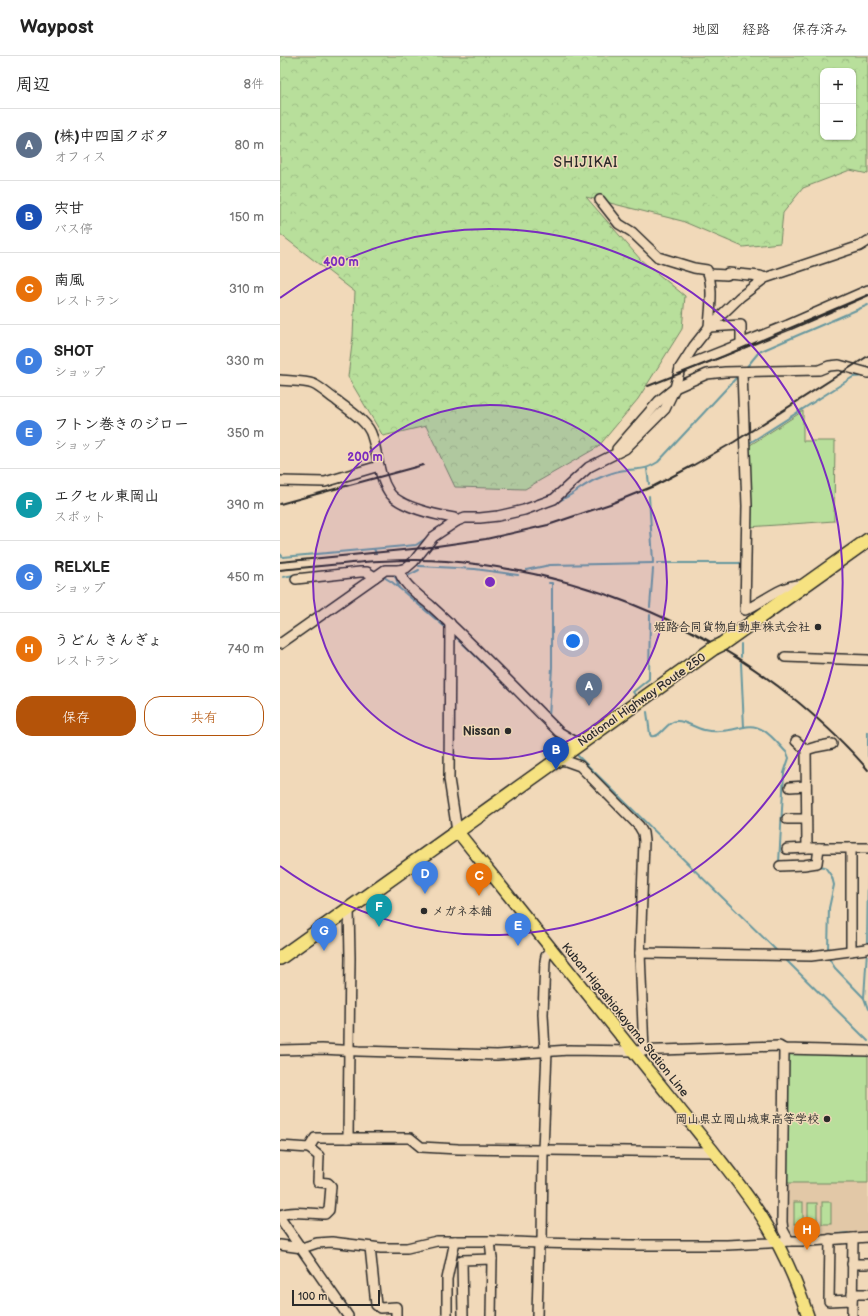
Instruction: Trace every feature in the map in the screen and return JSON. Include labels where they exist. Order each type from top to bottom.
[{"type":"highway","name":"National Highway Route 250","points":[[280,958],[868,540]]},
{"type":"main road","name":"Kuban Higashiokayama Station Line","points":[[457,831],[552,950],[638,1051],[750,1199],[777,1242],[797,1284],[808,1316]]},
{"type":"street","points":[[600,200],[619,224],[632,232],[658,257],[694,268],[704,268],[707,270],[709,274],[711,302],[709,327]]},
{"type":"street","points":[[280,644],[385,570],[399,570],[406,568],[414,561],[433,537],[457,521],[465,518],[498,516],[524,510],[554,499],[589,467],[625,449],[665,409],[675,388],[680,368],[694,346],[709,327],[740,297],[765,278],[860,246],[868,241]]},
{"type":"street","points":[[709,274],[727,275],[728,273],[760,276],[765,278]]},
{"type":"street","points":[[680,368],[741,342],[788,325],[868,290]]},
{"type":"street","points":[[709,327],[741,325],[741,342]]},
{"type":"street","points":[[675,388],[707,374],[819,370],[839,364],[868,373]]},
{"type":"street","points":[[742,372],[747,506],[745,610],[793,585],[798,585],[801,588]]},
{"type":"street","points":[[280,380],[312,383],[346,407],[368,427],[372,434],[379,466],[390,492],[398,499],[415,507],[454,518],[457,521]]},
{"type":"street","points":[[280,481],[325,482],[379,466]]},
{"type":"street","points":[[399,570],[407,584],[450,623],[575,748]]},
{"type":"street","points":[[296,579],[360,572],[367,572],[376,576]]},
{"type":"street","points":[[450,623],[449,779],[457,831]]},
{"type":"street","points":[[785,657],[868,660]]},
{"type":"street","points":[[796,741],[806,750],[807,848]]},
{"type":"street","points":[[806,750],[816,746],[832,744]]},
{"type":"street","points":[[557,760],[566,760],[580,766],[639,826],[643,833],[638,1051]]},
{"type":"street","points":[[790,787],[806,786]]},
{"type":"street","points":[[787,819],[806,819]]},
{"type":"street","points":[[780,866],[818,863],[819,848]]},
{"type":"street","points":[[851,848],[851,951]]},
{"type":"street","points":[[787,849],[867,848]]},
{"type":"street","points":[[348,1138],[350,958],[349,908]]},
{"type":"street","points":[[640,953],[811,956],[867,949]]},
{"type":"street","points":[[537,1316],[546,1051],[543,1014],[545,961],[546,956],[552,950]]},
{"type":"street","points":[[280,1050],[322,1049],[497,1055],[546,1051],[638,1051],[779,1046],[784,1049],[868,1052]]},
{"type":"street","points":[[784,1049],[782,1222],[783,1230],[789,1241]]},
{"type":"street","points":[[309,1148],[315,1138],[410,1138],[421,1147],[458,1149],[714,1152]]},
{"type":"street","points":[[280,1146],[309,1148],[319,1156],[318,1182],[331,1186],[329,1210],[325,1214],[293,1212],[280,1214]]},
{"type":"street","points":[[280,1218],[348,1316]]},
{"type":"street","points":[[280,1245],[302,1248],[317,1243],[332,1242],[370,1247],[407,1248],[437,1241],[727,1245],[868,1237]]},
{"type":"street","points":[[852,1316],[853,1238]]},
{"type":"street","points":[[830,1239],[829,1301],[868,1294]]},
{"type":"street","points":[[447,1316],[447,1279],[454,1241]]},
{"type":"street","points":[[490,1241],[492,1259],[491,1316]]},
{"type":"street","points":[[370,1247],[376,1305],[380,1308],[396,1307],[396,1316]]},
{"type":"street","points":[[464,1316],[462,1260],[492,1259]]},
{"type":"street","points":[[852,1264],[868,1264]]},
{"type":"shaded area","name":"岡山県立岡山城東高等学校","points":[[789,1053],[868,1055],[868,1231],[815,1236],[793,1236],[786,1227],[787,1055]]},
{"type":"green space","points":[[280,56],[868,56],[868,174],[850,170],[803,188],[783,213],[780,243],[743,247],[682,221],[586,197],[641,260],[685,296],[682,329],[638,399],[598,447],[525,489],[455,487],[426,426],[383,436],[348,377],[353,336],[355,292],[280,234]]},
{"type":"green space","points":[[803,411],[803,441],[835,441],[834,521],[748,527],[747,447]]},
{"type":"green space","name":"岡山県立岡山城東高等学校","points":[[789,1053],[868,1055],[868,1183],[787,1183],[787,1056]]},
{"type":"green space","points":[[794,1202],[803,1202],[803,1224],[794,1224]]},
{"type":"green space","points":[[822,1202],[831,1202],[831,1224],[822,1224]]},
{"type":"green space","points":[[808,1203],[817,1203],[817,1224],[808,1224]]},
{"type":"waterway","points":[[745,369],[759,352],[868,305]]},
{"type":"waterway","points":[[556,502],[605,475],[623,470],[646,468],[658,462],[738,376]]},
{"type":"waterway","points":[[748,444],[853,377],[866,376]]},
{"type":"waterway","points":[[647,469],[649,484]]},
{"type":"waterway","points":[[649,496],[653,562]]},
{"type":"waterway","points":[[280,554],[283,557],[416,545],[428,537]]},
{"type":"waterway","points":[[374,549],[376,553]]},
{"type":"waterway","points":[[526,570],[550,565],[653,563]]},
{"type":"waterway","points":[[657,563],[744,563]]},
{"type":"waterway","points":[[419,566],[475,569],[518,575]]},
{"type":"waterway","points":[[368,568],[377,572]]},
{"type":"waterway","points":[[650,607],[653,569]]},
{"type":"waterway","points":[[409,575],[419,570]]},
{"type":"waterway","points":[[283,577],[294,575]]},
{"type":"waterway","points":[[393,575],[396,578],[399,588]]},
{"type":"waterway","points":[[382,576],[392,582],[445,627]]},
{"type":"waterway","points":[[549,583],[552,583],[552,667],[549,717]]},
{"type":"waterway","points":[[636,696],[633,692],[649,679],[650,615]]},
{"type":"waterway","points":[[454,635],[529,708]]},
{"type":"waterway","points":[[741,644],[741,657]]},
{"type":"waterway","points":[[741,663],[744,727],[751,726],[763,730],[778,743],[787,753],[789,758],[784,773],[779,863]]},
{"type":"waterway","points":[[647,712],[651,736],[655,736],[670,724],[677,721],[709,731],[724,731],[744,727]]},
{"type":"waterway","points":[[868,732],[868,756]]},
{"type":"waterway","points":[[556,735],[567,746]]},
{"type":"waterway","points":[[575,753],[779,953]]},
{"type":"waterway","points":[[818,866],[825,867],[832,877],[834,885],[829,908],[828,950]]},
{"type":"waterway","points":[[867,945],[868,875]]},
{"type":"waterway","points":[[867,951],[864,998],[868,1009]]},
{"type":"waterway","points":[[828,957],[835,968],[864,998]]},
{"type":"waterway","points":[[785,959],[868,1041]]},
{"type":"waterway","points":[[837,1234],[848,1233]]},
{"type":"railway","points":[[648,386],[724,356],[868,295]]},
{"type":"railway","points":[[280,562],[423,548],[486,539],[548,525],[610,504],[654,486],[734,442],[868,356]]},
{"type":"railway","points":[[280,504],[423,465]]},
{"type":"railway","points":[[280,570],[384,561],[446,561],[494,567],[541,576],[588,588],[633,604],[677,624],[719,647],[759,673],[798,702],[843,743],[868,770]]},
{"type":"place","name":"姫路合同貨物自動車株式会社","points":[[818,627]]},
{"type":"place","name":"(株)中四国クボタ","points":[[589,706]]},
{"type":"place","name":"Nissan","points":[[508,731]]},
{"type":"place","name":"宍甘","points":[[556,770]]},
{"type":"place","name":"SHOT","points":[[425,894]]},
{"type":"place","name":"南風","points":[[479,896]]},
{"type":"place","name":"メガネ本舗","points":[[424,911]]},
{"type":"place","name":"エクセル東岡山","points":[[379,927]]},
{"type":"place","name":"フトン巻きのジロー","points":[[518,946]]},
{"type":"place","name":"RELXLE","points":[[324,951]]},
{"type":"place","name":"岡山県立岡山城東高等学校","points":[[827,1119]]},
{"type":"place","name":"うどん きんぎょ","points":[[807,1250]]},
{"type":"district","name":"SHIJIKAI","points":[[586,162]]}]
